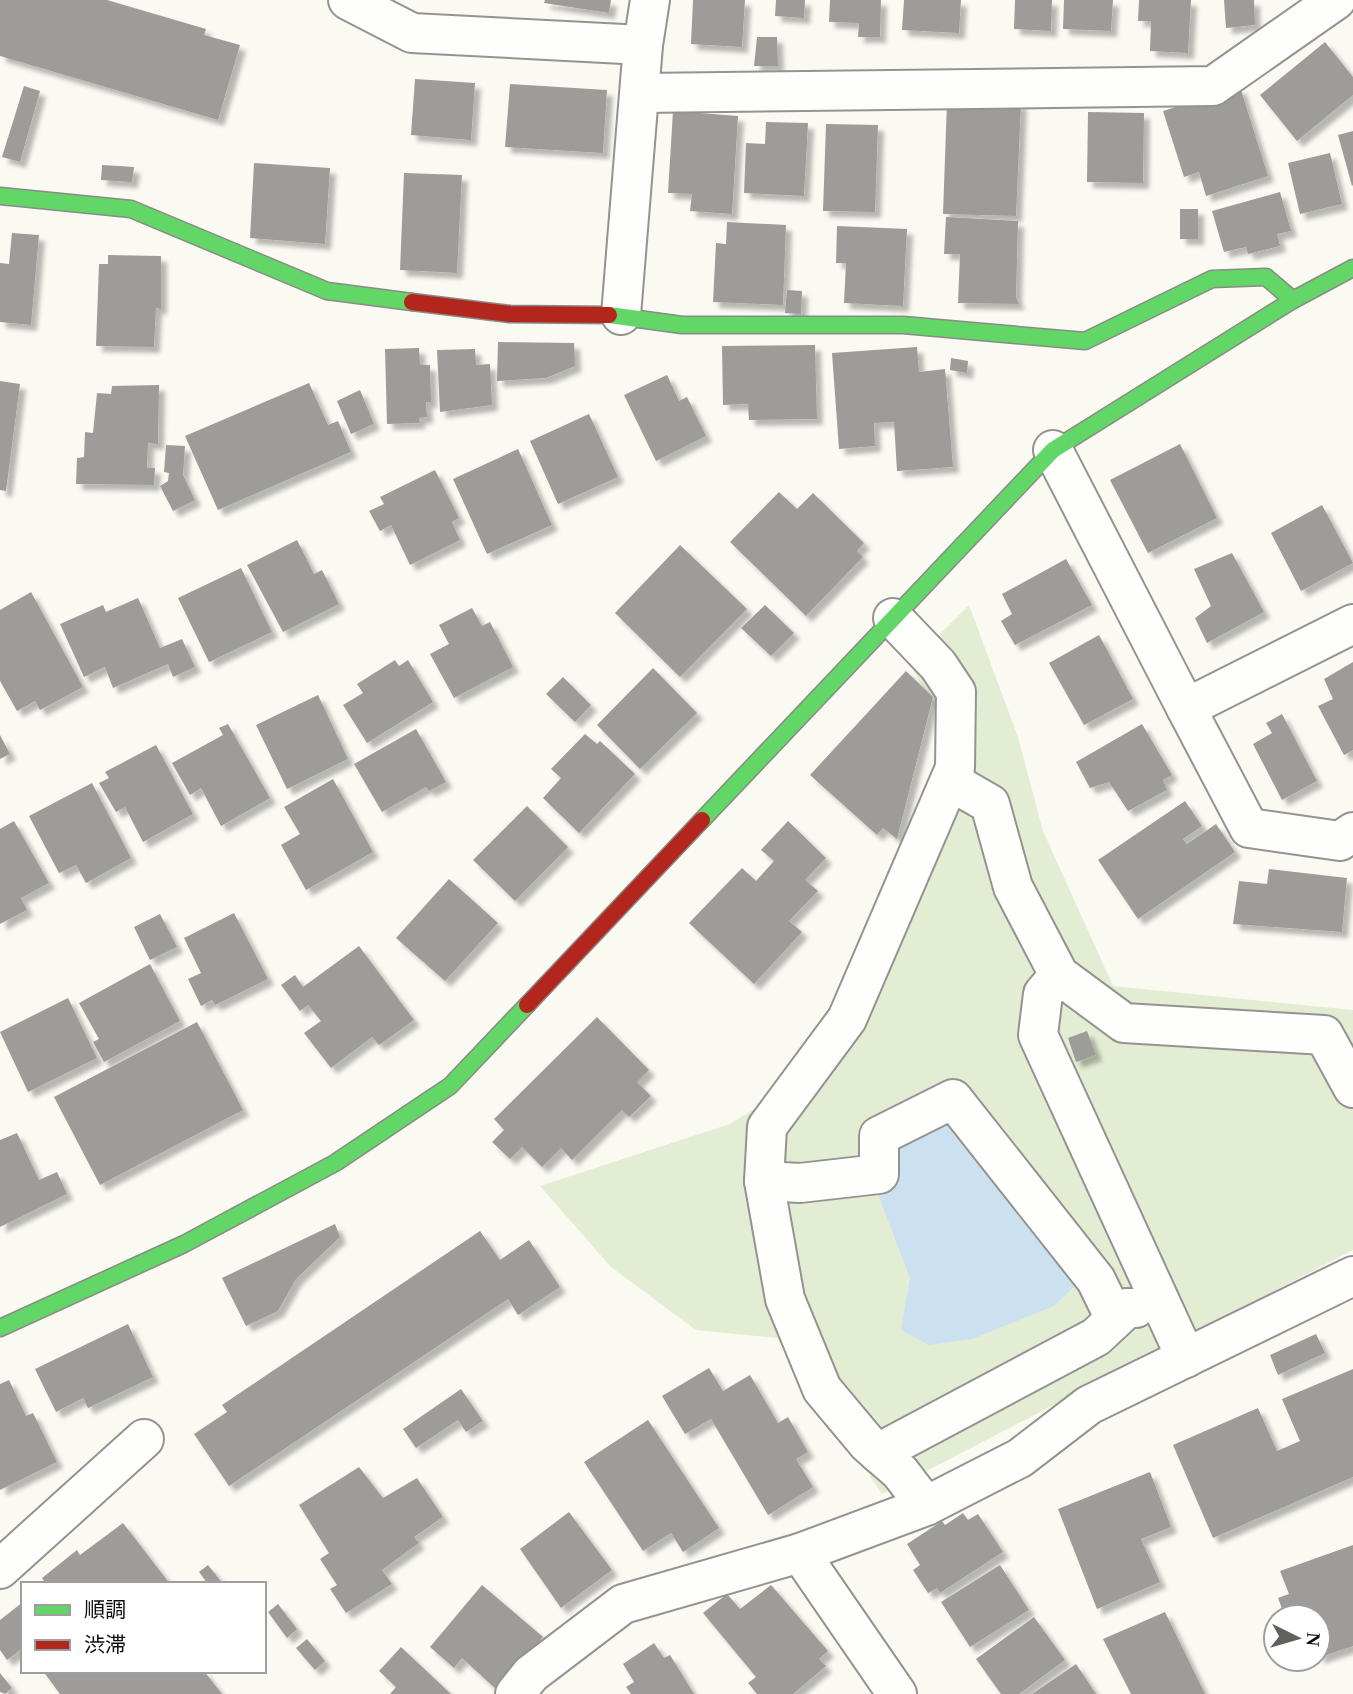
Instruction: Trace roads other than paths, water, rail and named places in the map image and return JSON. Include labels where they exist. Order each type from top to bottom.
[{"type":"street","points":[[348,0],[412,33],[643,45]]},
{"type":"street","points":[[621,315],[643,45],[650,0]]},
{"type":"street","points":[[641,93],[1213,86],[1336,0]]},
{"type":"street","points":[[0,196],[131,209],[327,291],[510,314],[621,315],[682,326],[903,325],[1085,341],[1212,279],[1266,277],[1293,300]]},
{"type":"street","points":[[0,1328],[184,1244],[335,1163],[450,1086],[1053,450],[1293,300],[1353,268]]},
{"type":"street","points":[[1053,450],[1249,828],[1340,841],[1353,832]]},
{"type":"street","points":[[893,618],[938,665],[956,692],[956,768],[847,1019],[767,1127],[763,1153],[764,1181],[785,1299],[822,1389],[878,1453],[900,1472],[926,1506]]},
{"type":"street","points":[[1186,708],[1353,624]]},
{"type":"street","points":[[950,781],[990,804],[1013,887],[1059,975],[1124,1023],[1324,1035],[1353,1088]]},
{"type":"street","points":[[1059,975],[1043,994],[1038,1035],[1186,1358]]},
{"type":"street","points":[[764,1181],[800,1182],[879,1174],[879,1136],[953,1099],[1096,1280],[1115,1319]]},
{"type":"street","points":[[515,1694],[531,1674],[623,1604],[800,1553],[926,1506],[1020,1458],[1089,1405],[1353,1276]]},
{"type":"street","points":[[878,1453],[1096,1337],[1127,1308],[1162,1309]]},
{"type":"street","points":[[0,1569],[144,1439]]},
{"type":"street","points":[[800,1553],[897,1694]]},
{"type":"water","points":[[936,1105],[1077,1284],[1054,1306],[972,1339],[929,1345],[901,1330],[910,1278],[869,1171]]}]
